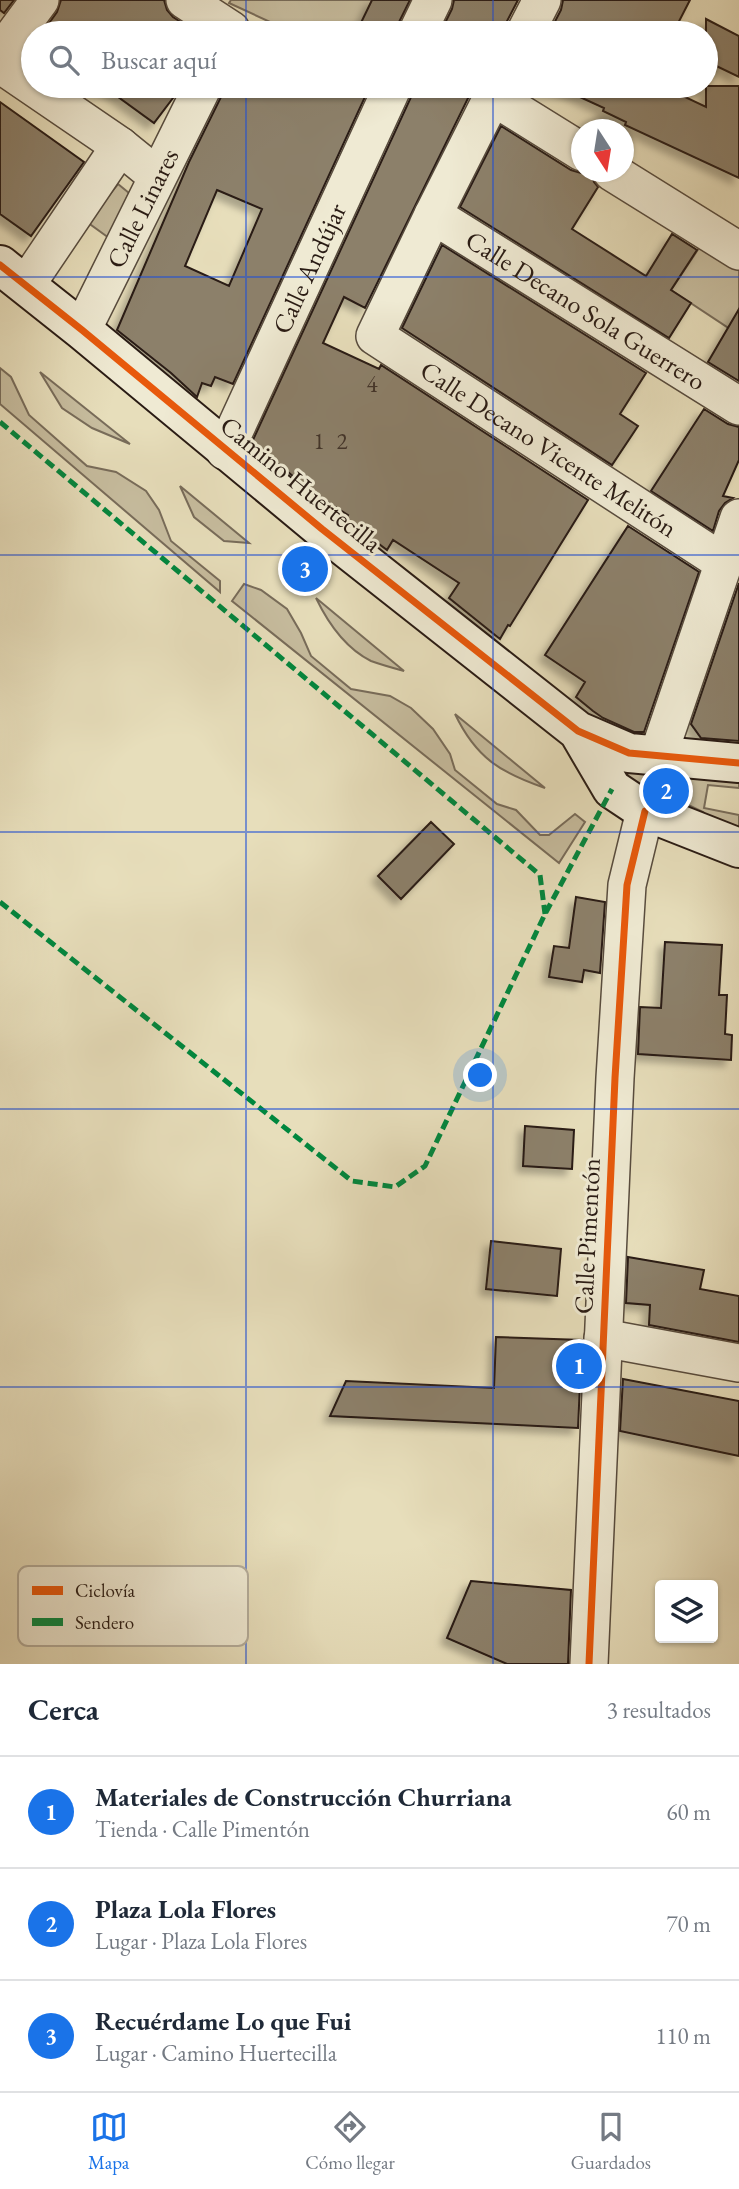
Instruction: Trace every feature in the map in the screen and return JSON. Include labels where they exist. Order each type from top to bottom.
[{"type":"street","points":[[24,21],[40,0]]},
{"type":"street","points":[[185,0],[217,21]]},
{"type":"street","points":[[423,21],[433,0]]},
{"type":"street","points":[[531,21],[542,0]]},
{"type":"street","points":[[0,54],[21,26]]},
{"type":"street","points":[[0,64],[21,78]]},
{"type":"street","points":[[50,98],[120,146],[157,176]]},
{"type":"street","name":"Calle Linares","points":[[82,330],[197,98]]},
{"type":"street","name":"Calle Andújar","points":[[225,451],[387,98]]},
{"type":"street","points":[[433,215],[492,98]]},
{"type":"street","points":[[505,98],[571,144]]},
{"type":"street","name":"Calle Linares","points":[[13,275],[120,146]]},
{"type":"street","points":[[628,182],[739,251]]},
{"type":"street","name":"Calle Decano Vicente Melitón","points":[[433,215],[375,336],[724,562]]},
{"type":"street","name":"Calle Decano Sola Guerrero","points":[[433,215],[739,406]]},
{"type":"street","name":"Camino Huertecilla","points":[[13,275],[225,451],[578,731]]},
{"type":"street","points":[[658,756],[739,518]]},
{"type":"street","points":[[578,731],[629,753],[739,763]]},
{"type":"street","points":[[578,731],[612,789],[645,811],[739,849]]},
{"type":"street","name":"Calle Pimentón","points":[[589,1664],[615,1078],[627,886],[645,811]]},
{"type":"street","points":[[603,1338],[739,1363]]},
{"type":"shaded area","points":[[231,0],[413,0],[403,21],[268,21],[229,3]]},
{"type":"shaded area","points":[[118,184],[129,193],[109,238],[87,222]]},
{"type":"shaded area","points":[[701,245],[739,269],[739,335],[671,290]]},
{"type":"shaded area","points":[[0,368],[11,377],[29,415],[87,466],[116,472],[146,491],[159,510],[171,541],[220,581],[220,592],[0,404]]},
{"type":"shaded area","points":[[40,372],[130,444],[92,428],[62,408]]},
{"type":"shaded area","points":[[180,486],[249,543],[224,541],[194,517]]},
{"type":"shaded area","points":[[244,584],[261,590],[287,609],[311,656],[351,689],[390,696],[411,708],[433,729],[450,754],[455,770],[497,804],[516,810],[540,835],[549,835],[575,814],[585,822],[559,863],[232,601]]},
{"type":"shaded area","points":[[316,598],[404,671],[371,661],[353,649],[326,617]]},
{"type":"shaded area","points":[[455,714],[545,788],[515,776],[491,762],[472,742]]},
{"type":"shaded area","points":[[617,770],[739,778],[739,788],[708,785],[704,808],[739,815],[739,830],[701,816],[703,812],[676,799],[672,806]]},
{"type":"building","points":[[0,0],[14,0],[4,13],[0,10]]},
{"type":"building","points":[[61,0],[164,0],[167,10],[179,21],[51,21]]},
{"type":"building","points":[[372,0],[410,0],[400,21],[362,21]]},
{"type":"building","points":[[454,0],[518,0],[507,21],[446,21]]},
{"type":"building","points":[[563,0],[690,0],[679,21],[555,21]]},
{"type":"building","points":[[718,25],[739,36],[739,77],[718,67]]},
{"type":"building","points":[[718,86],[739,86],[739,178],[634,129],[634,119],[620,119],[603,111],[604,108],[582,98],[687,98],[706,107],[706,98],[718,98]]},
{"type":"building","points":[[120,98],[173,98],[154,123]]},
{"type":"building","points":[[221,98],[364,98],[233,384],[215,377],[211,386],[202,383],[197,397],[117,330],[189,162]],"holes":[[[217,190],[262,209],[229,286],[185,266]]]},
{"type":"building","points":[[411,98],[468,98],[365,308],[344,297],[323,343],[379,369],[381,365],[588,500],[510,626],[508,625],[500,639],[449,598],[459,583],[393,540],[387,550],[346,519],[348,515],[312,492],[252,442]]},
{"type":"building","points":[[0,102],[84,162],[31,236],[0,214]]},
{"type":"building","points":[[501,126],[571,170],[571,182],[594,182],[598,187],[572,229],[646,276],[672,234],[697,250],[671,290],[691,303],[669,338],[460,207]]},
{"type":"building","points":[[442,245],[646,373],[620,414],[638,426],[612,465],[402,328]]},
{"type":"building","points":[[739,309],[739,381],[708,362]]},
{"type":"building","points":[[704,409],[728,424],[739,427],[739,460],[723,496],[733,498],[719,511],[713,531],[651,491]]},
{"type":"building","points":[[628,526],[699,572],[644,732],[634,732],[593,711],[576,697],[585,682],[545,655]]},
{"type":"building","points":[[739,583],[739,741],[701,738],[691,724]]},
{"type":"building","points":[[431,822],[454,844],[401,899],[378,876]]},
{"type":"building","points":[[576,897],[605,902],[600,973],[584,970],[582,982],[549,977],[554,946],[569,948]]},
{"type":"building","points":[[665,942],[722,945],[719,995],[727,995],[725,1034],[732,1035],[731,1060],[638,1054],[640,1007],[661,1008]]},
{"type":"building","points":[[525,1126],[574,1130],[572,1169],[523,1166]]},
{"type":"building","points":[[491,1241],[561,1249],[557,1296],[486,1289]]},
{"type":"building","points":[[628,1257],[704,1270],[700,1289],[739,1296],[739,1342],[649,1325],[650,1305],[626,1303]]},
{"type":"building","points":[[496,1337],[582,1340],[578,1428],[330,1416],[346,1381],[494,1388]]},
{"type":"building","points":[[623,1379],[739,1401],[739,1456],[620,1431]]},
{"type":"building","points":[[471,1581],[571,1590],[568,1664],[507,1664],[447,1638]]},
{"type":"marked path","points":[[0,422],[540,875],[545,914]]},
{"type":"marked path","points":[[0,902],[352,1181],[395,1187],[425,1166],[545,914],[612,789]]},
{"type":"cycle path","points":[[0,265],[322,529],[578,731],[629,753],[739,763]]},
{"type":"cycle path","points":[[589,1664],[615,1078],[627,885],[645,811]]},
{"type":"place","name":"Recuérdame Lo que Fui","points":[[305,569]]},
{"type":"place","name":"Plaza Lola Flores","points":[[666,791]]},
{"type":"place","name":"Materiales de Construcción Churriana","points":[[579,1366]]}]
